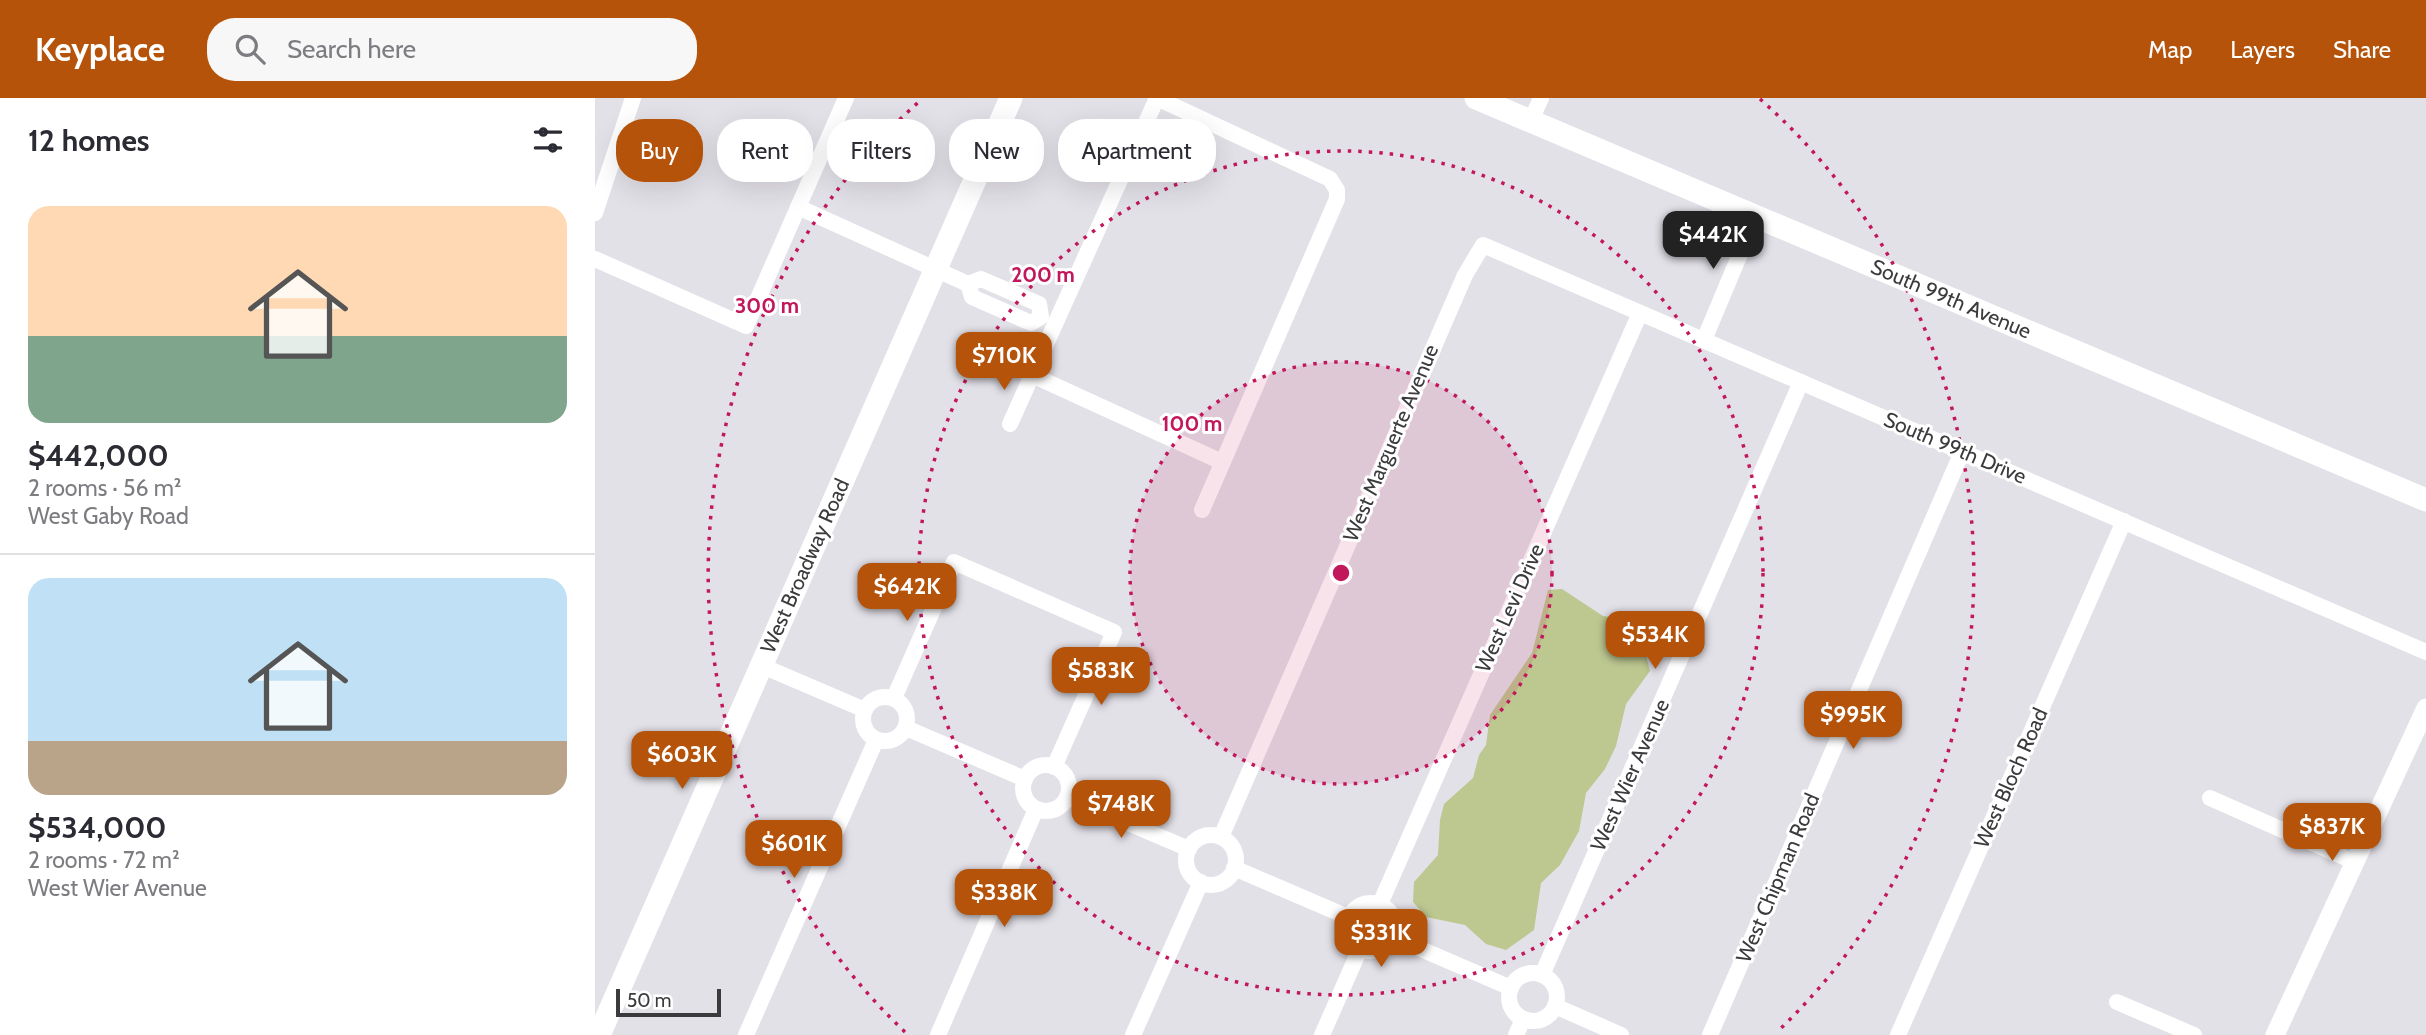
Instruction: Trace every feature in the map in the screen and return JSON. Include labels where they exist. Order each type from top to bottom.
[{"type":"main road","name":"West Broadway Road","points":[[599,1035],[1011,98]]},
{"type":"main road","name":"South 99th Avenue","points":[[1476,98],[1519,111],[1756,216],[2426,500]]},
{"type":"street","points":[[595,212],[633,98]]},
{"type":"street","points":[[595,259],[746,326],[846,98]]},
{"type":"street","points":[[1010,424],[1032,375],[1049,320],[1157,98],[1330,179],[1337,190],[1337,199],[1202,510]]},
{"type":"street","points":[[1519,111],[1541,98]]},
{"type":"street","points":[[798,207],[968,284],[972,297],[1031,323],[1049,320]]},
{"type":"street","points":[[1704,340],[1756,216]]},
{"type":"street","name":"South 99th Drive","points":[[1483,245],[2426,652]]},
{"type":"street","name":"West Marguerte Avenue","points":[[1221,837],[1465,275],[1483,245]]},
{"type":"street","name":"West Levi Drive","points":[[1380,904],[1640,313]]},
{"type":"street","points":[[1032,375],[1222,462]]},
{"type":"street","name":"West Wier Avenue","points":[[1542,975],[1801,382]]},
{"type":"street","name":"West Chipman Road","points":[[1710,1035],[1962,452]]},
{"type":"street","name":"West Bloch Road","points":[[1898,1035],[2125,521]]},
{"type":"street","points":[[894,698],[954,562],[1114,632],[1054,767]]},
{"type":"street","points":[[760,665],[865,710]]},
{"type":"street","points":[[880,697],[894,698],[908,714],[906,728],[893,740],[876,740],[865,727],[865,710],[880,697]]},
{"type":"street","points":[[2275,1035],[2426,708]]},
{"type":"street","points":[[906,728],[1024,779]]},
{"type":"street","points":[[746,1035],[876,740]]},
{"type":"street","points":[[1039,766],[1054,767],[1065,776],[1068,783],[1067,797],[1056,809],[1036,809],[1023,794],[1024,779],[1039,766]]},
{"type":"street","points":[[1067,797],[1189,849]]},
{"type":"street","points":[[2210,798],[2355,862]]},
{"type":"street","points":[[938,1035],[1036,809]]},
{"type":"street","points":[[1203,836],[1221,837],[1234,850],[1234,868],[1227,879],[1221,882],[1201,882],[1187,866],[1189,849],[1203,836]]},
{"type":"street","points":[[1234,868],[1348,917]]},
{"type":"street","points":[[1133,1035],[1201,882]]},
{"type":"street","points":[[1365,903],[1380,904],[1387,908],[1395,922],[1394,937],[1389,944],[1375,952],[1360,949],[1352,943],[1347,933],[1348,917],[1358,906],[1365,903]]},
{"type":"street","points":[[1394,937],[1511,988]]},
{"type":"street","points":[[1322,1035],[1360,949]]},
{"type":"street","points":[[1524,975],[1542,975],[1548,978],[1555,988],[1555,1006],[1551,1013],[1538,1020],[1523,1019],[1513,1009],[1509,995],[1511,988],[1514,982],[1524,975]]},
{"type":"street","points":[[2117,1002],[2194,1035]]},
{"type":"street","points":[[1555,1006],[1621,1035]]},
{"type":"street","points":[[1516,1035],[1523,1019]]},
{"type":"green space","points":[[1562,589],[1603,616],[1637,621],[1650,671],[1626,704],[1616,746],[1605,769],[1586,793],[1579,831],[1560,865],[1541,883],[1534,930],[1506,950],[1486,944],[1465,925],[1426,917],[1413,902],[1414,882],[1438,855],[1440,820],[1444,804],[1473,778],[1479,755],[1486,745],[1490,715],[1532,653],[1548,590]]}]
